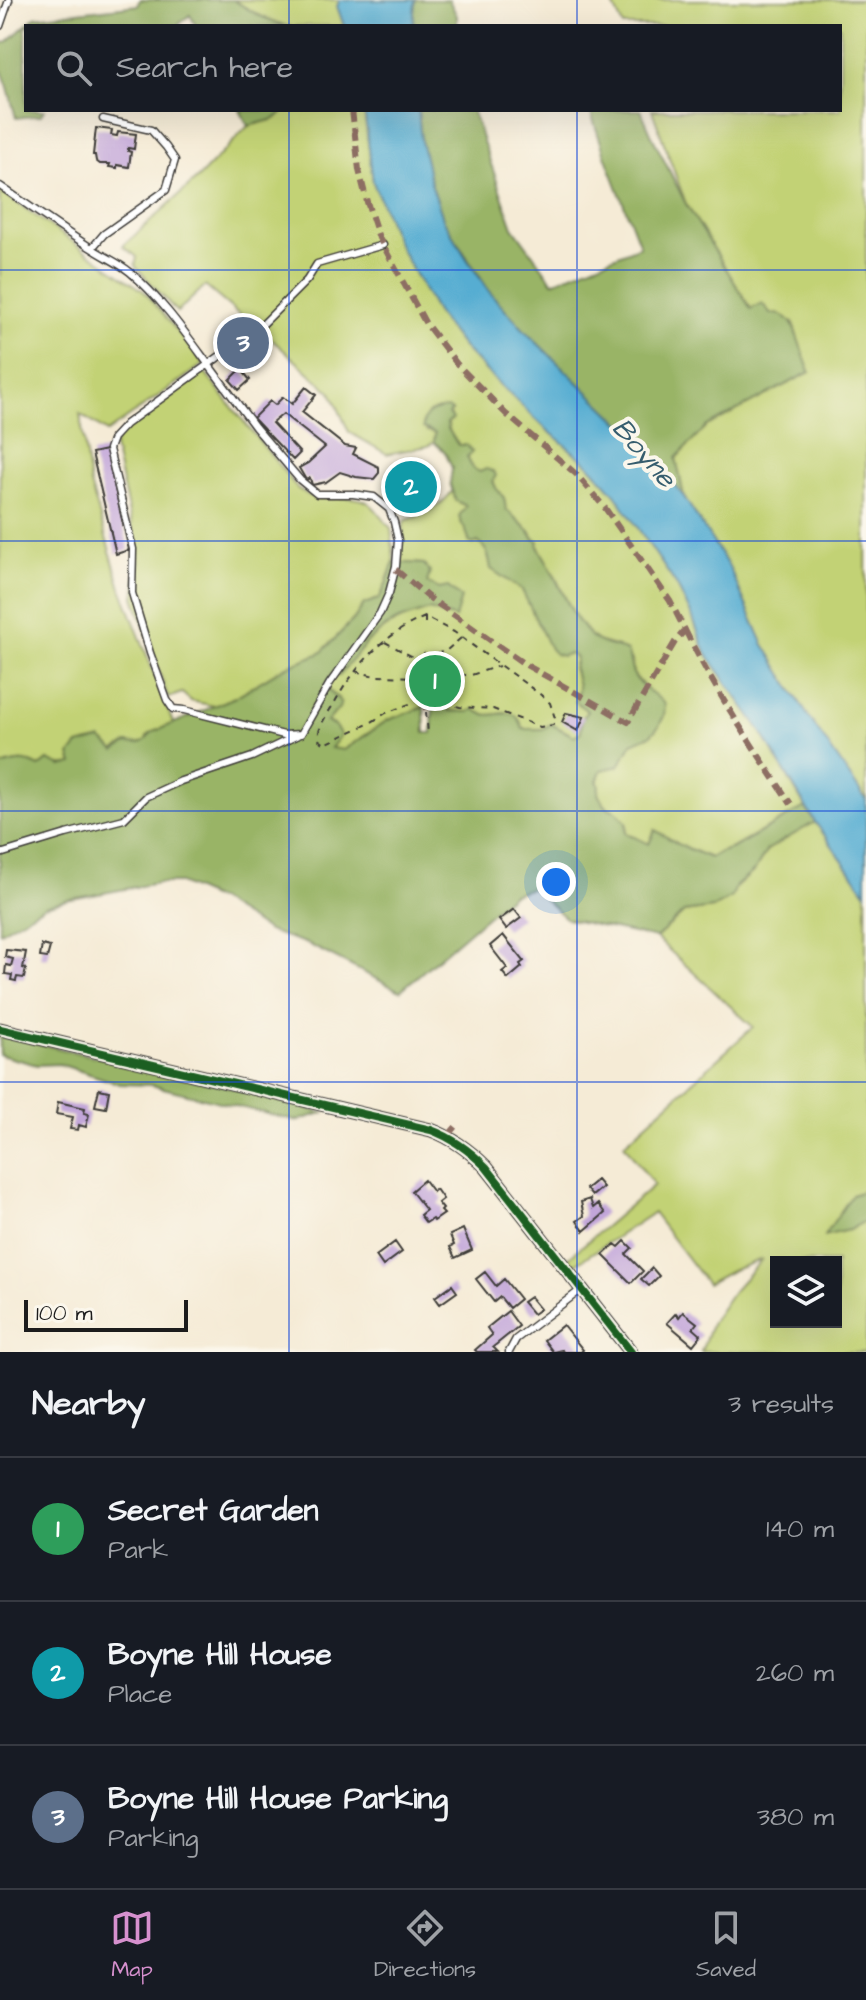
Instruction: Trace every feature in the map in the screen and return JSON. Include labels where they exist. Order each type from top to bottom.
[{"type":"street","points":[[0,1029],[417,1126],[448,1136],[486,1167],[631,1352]]},
{"type":"lane","points":[[0,26],[9,0]]},
{"type":"lane","points":[[92,248],[104,234],[166,190],[175,160],[151,130],[103,119]]},
{"type":"lane","points":[[0,186],[127,270],[184,330],[255,427],[300,480],[317,494],[374,497],[389,509],[398,540],[396,566],[380,613],[330,683],[301,734],[252,757],[181,781],[146,797],[124,819],[0,854]]},
{"type":"lane","points":[[301,734],[284,735],[173,709],[150,653],[132,593],[133,549],[109,449],[113,438],[126,424],[260,327],[307,280],[317,264],[383,245]]},
{"type":"lane","points":[[509,1352],[516,1339],[582,1289]]},
{"type":"path","points":[[425,617],[425,628]]},
{"type":"path","points":[[425,617],[462,637],[535,689],[550,703],[556,721],[553,725],[540,727],[493,709],[460,707],[425,698],[386,713],[325,744],[318,739],[323,719],[355,671],[384,641],[425,617]]},
{"type":"path","points":[[384,641],[411,656],[425,658],[447,650],[462,637]]},
{"type":"path","points":[[424,652],[425,698]]},
{"type":"path","points":[[355,671],[375,676],[425,677],[471,675],[501,665]]},
{"type":"path","points":[[426,712],[428,733]]},
{"type":"green space","points":[[139,0],[233,0],[281,24],[195,24],[190,15],[179,24],[27,24],[35,17],[138,5]]},
{"type":"green space","points":[[233,0],[340,0],[337,6],[343,24],[281,24]]},
{"type":"green space","points":[[415,0],[449,0],[457,16],[457,24],[413,24]]},
{"type":"green space","points":[[611,0],[866,0],[866,800],[763,643],[729,567],[684,497],[676,458],[707,426],[810,372],[793,322],[751,309],[686,204],[653,112],[842,112],[842,24],[622,24]]},
{"type":"green space","points":[[24,27],[24,112],[43,112],[41,115],[16,118],[8,87],[0,71],[0,44],[7,42]]},
{"type":"green space","points":[[241,112],[283,112],[275,119],[248,126]]},
{"type":"green space","points":[[283,112],[364,112],[373,182],[398,244],[436,312],[462,346],[494,379],[589,465],[615,494],[677,586],[706,653],[759,728],[805,807],[710,858],[655,830],[649,844],[626,833],[627,825],[599,796],[598,781],[601,770],[619,765],[632,743],[641,738],[649,692],[633,674],[632,660],[618,647],[597,641],[574,616],[530,531],[508,513],[504,498],[493,481],[473,469],[467,457],[472,452],[453,438],[448,414],[427,431],[435,433],[434,442],[428,446],[387,454],[349,432],[331,392],[253,323],[205,286],[177,312],[135,266],[137,257],[123,246],[199,177],[248,126],[274,119]]},
{"type":"green space","points":[[418,112],[473,112],[513,227],[553,282],[640,246],[591,112],[642,112],[686,204],[751,309],[762,303],[771,314],[782,315],[790,321],[810,372],[707,426],[676,458],[684,497],[642,445],[491,294],[444,221],[421,141]]},
{"type":"green space","points":[[0,191],[145,292],[204,364],[107,432],[80,414],[90,484],[121,588],[173,723],[147,736],[146,741],[138,745],[127,743],[95,758],[67,765],[48,760],[39,767],[20,762],[0,767]]},
{"type":"green space","points":[[204,372],[298,489],[316,498],[363,500],[375,509],[391,528],[394,562],[379,599],[364,604],[321,653],[285,667],[214,706],[191,701],[182,693],[168,698],[134,597],[139,565],[137,549],[114,447],[118,436]]},
{"type":"green space","points":[[448,408],[452,411],[448,414],[453,419],[447,423],[448,429],[458,445],[467,445],[472,452],[467,457],[473,469],[480,472],[486,469],[496,475],[493,481],[504,498],[506,509],[539,541],[538,547],[579,623],[596,640],[627,651],[635,677],[665,705],[664,716],[651,735],[632,743],[619,766],[601,770],[597,781],[598,794],[606,807],[616,811],[626,822],[626,833],[649,844],[655,830],[710,858],[805,807],[815,822],[767,850],[755,870],[736,886],[732,897],[713,908],[684,912],[656,938],[567,919],[532,888],[513,894],[400,991],[308,944],[268,931],[218,900],[180,883],[157,883],[66,900],[45,906],[0,932],[0,767],[20,762],[39,767],[48,760],[61,766],[73,764],[70,755],[78,745],[101,739],[115,751],[127,743],[141,743],[151,733],[235,697],[285,667],[321,653],[364,604],[379,599],[394,562],[424,564],[430,572],[427,583],[439,589],[448,587],[461,598],[455,618],[429,610],[399,620],[367,642],[339,676],[334,671],[324,686],[341,702],[327,722],[334,725],[341,735],[331,748],[344,750],[388,720],[424,707],[425,733],[432,733],[433,707],[444,704],[450,711],[469,712],[474,709],[489,715],[509,713],[519,720],[523,729],[542,729],[551,724],[574,736],[581,732],[587,711],[575,701],[578,689],[576,658],[569,654],[555,654],[550,649],[522,590],[491,569],[488,554],[478,542],[469,542],[461,523],[459,516],[466,506],[456,501],[450,484],[452,468],[445,452],[434,442],[435,433],[423,428],[427,415]]},
{"type":"green space","points":[[452,491],[466,506],[477,542],[489,553],[492,569],[522,590],[537,623],[566,654],[576,658],[573,668],[587,711],[581,732],[574,736],[561,729],[522,729],[506,712],[479,714],[450,711],[444,704],[423,705],[388,720],[343,750],[330,748],[327,722],[339,708],[339,699],[323,687],[334,671],[339,675],[367,642],[408,616],[429,610],[455,617],[439,589],[426,583],[424,564],[401,563],[404,521],[431,510]]},
{"type":"green space","points":[[815,822],[866,893],[866,1190],[852,1195],[849,1230],[866,1223],[866,1352],[701,1352],[712,1322],[733,1291],[762,1259],[707,1284],[653,1213],[574,1265],[568,1258],[654,1185],[624,1144],[753,1027],[656,938],[684,912],[713,908],[755,870],[767,850]]},
{"type":"green space","points":[[0,1035],[225,1086],[323,1113],[296,1121],[151,1085],[120,1084],[59,1064],[37,1065],[0,1055]]},
{"type":"green space","points":[[866,1190],[866,1223],[824,1236],[852,1195]]},
{"type":"water","points":[[340,0],[415,0],[413,24],[343,24],[337,6]]},
{"type":"water","name":"Boyne","points":[[364,112],[418,112],[431,183],[444,221],[467,259],[491,294],[643,445],[684,497],[729,567],[763,643],[866,800],[866,893],[815,822],[759,728],[706,653],[677,586],[615,494],[589,465],[494,379],[462,346],[436,312],[398,244],[373,182]]},
{"type":"building","points":[[96,128],[112,130],[111,135],[117,136],[118,132],[136,134],[134,149],[128,148],[131,152],[129,167],[109,167],[110,164],[96,161],[93,155]]},
{"type":"building","points":[[241,369],[250,380],[239,390],[230,380]]},
{"type":"building","points":[[306,387],[316,395],[302,412],[345,446],[356,448],[353,454],[379,467],[374,479],[340,472],[326,482],[312,485],[310,478],[306,480],[299,468],[325,447],[283,414],[272,423],[300,453],[293,460],[253,418],[270,401],[275,405],[283,397],[292,404]]},
{"type":"building","points":[[106,450],[129,550],[116,554],[92,453]]},
{"type":"building","points":[[420,469],[430,491],[400,504],[391,483]]},
{"type":"building","points":[[566,713],[584,717],[578,731],[562,722]]},
{"type":"building","points":[[514,909],[521,918],[506,929],[499,920]]},
{"type":"building","points":[[503,935],[524,961],[520,964],[522,967],[508,979],[502,972],[507,968],[490,946]]},
{"type":"building","points":[[42,945],[50,947],[47,958],[40,957]]},
{"type":"building","points":[[6,950],[26,952],[24,978],[11,980],[12,975],[5,974],[6,965],[11,966],[13,959],[5,957]]},
{"type":"building","points":[[99,1089],[109,1091],[106,1108],[95,1106]]},
{"type":"building","points":[[58,1102],[85,1108],[84,1113],[89,1114],[86,1127],[79,1125],[78,1130],[70,1129],[73,1117],[56,1114]]},
{"type":"building","points":[[424,1180],[443,1199],[438,1203],[444,1214],[426,1223],[420,1215],[426,1210],[411,1191]]},
{"type":"building","points":[[597,1180],[603,1187],[592,1196],[586,1189]]},
{"type":"building","points":[[590,1199],[593,1208],[598,1204],[605,1213],[584,1231],[577,1221],[584,1216],[581,1202]]},
{"type":"building","points":[[463,1229],[472,1250],[455,1258],[450,1247],[454,1245],[450,1235]]},
{"type":"building","points":[[625,1241],[632,1248],[626,1254],[643,1271],[631,1283],[603,1255],[615,1244],[619,1247]]},
{"type":"building","points":[[395,1242],[402,1252],[383,1266],[376,1256]]},
{"type":"building","points":[[652,1268],[659,1276],[649,1286],[641,1279]]},
{"type":"building","points":[[485,1272],[496,1286],[504,1279],[520,1299],[509,1308],[500,1297],[494,1302],[476,1279]]},
{"type":"building","points":[[452,1285],[457,1292],[440,1304],[435,1297]]},
{"type":"building","points":[[530,1297],[540,1309],[533,1314],[523,1302]]},
{"type":"building","points":[[508,1311],[519,1326],[493,1347],[498,1352],[477,1352],[475,1350],[492,1335],[487,1328]]},
{"type":"building","points":[[683,1312],[697,1323],[693,1328],[701,1335],[693,1345],[667,1323],[676,1313],[679,1317]]},
{"type":"building","points":[[563,1325],[583,1350],[581,1352],[553,1352],[544,1340]]},
{"type":"marked path","points":[[352,112],[359,170],[379,238],[426,324],[457,364],[506,414],[576,474],[605,508],[670,601],[685,630],[628,722],[526,665],[428,597],[395,569]]},
{"type":"marked path","points":[[685,630],[722,697],[791,804]]},
{"type":"marked path","points":[[425,698],[426,712]]},
{"type":"marked path","points":[[448,1136],[459,1123]]},
{"type":"cycle path","points":[[0,1029],[431,1130],[446,1137],[486,1167],[631,1352]]},
{"type":"place","name":"Boyne Hill House Parking","points":[[243,343]]},
{"type":"place","name":"Boyne Hill House","points":[[411,487]]},
{"type":"place","name":"Secret Garden","points":[[435,681]]}]
